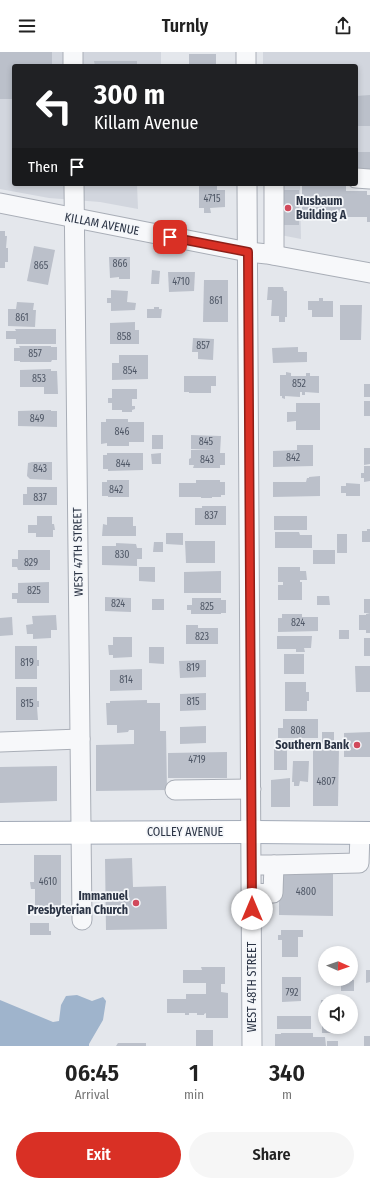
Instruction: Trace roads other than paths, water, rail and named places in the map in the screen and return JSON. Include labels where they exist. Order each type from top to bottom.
[{"type":"main road","name":"COLLEY AVENUE","points":[[0,833],[365,833]]},
{"type":"street","points":[[73,52],[73,64]]},
{"type":"street","points":[[246,52],[246,64]]},
{"type":"street","points":[[358,178],[370,179]]},
{"type":"street","name":"WEST 47TH STREET","points":[[74,186],[82,920]]},
{"type":"street","name":"WEST 48TH STREET","points":[[247,186],[252,1046]]},
{"type":"street","points":[[274,186],[274,255]]},
{"type":"street","name":"KILLAM AVENUE","points":[[0,203],[248,252],[274,255],[370,273]]},
{"type":"street","points":[[0,742],[80,739]]},
{"type":"street","points":[[175,790],[251,789]]},
{"type":"street","points":[[251,865],[359,863],[365,833]]},
{"type":"street","points":[[251,894],[273,893],[274,865]]},
{"type":"water","points":[[77,995],[92,1001],[103,997],[106,1001],[103,1020],[89,1046],[0,1046],[0,1000],[53,1022],[59,1021],[61,1005],[66,996]]},
{"type":"place","name":"Nusbaum Building A","points":[[288,208]]},
{"type":"place","name":"Southern Bank","points":[[357,745]]},
{"type":"place","name":"Immanuel Presbyterian Church","points":[[136,903]]}]
